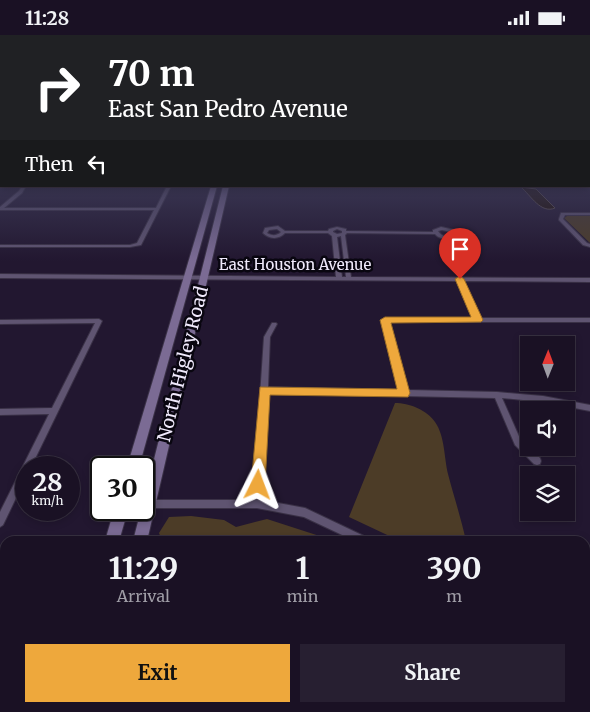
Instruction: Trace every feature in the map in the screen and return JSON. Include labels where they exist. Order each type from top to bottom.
[{"type":"main road","name":"North Higley Road","points":[[136,456],[211,198]]},
{"type":"main road","name":"North Higley Road","points":[[155,469],[223,198]]},
{"type":"main road","points":[[113,536],[118,521]]},
{"type":"main road","name":"North Higley Road","points":[[141,536],[143,521]]},
{"type":"street","points":[[0,209],[13,198]]},
{"type":"street","points":[[0,246],[130,246],[139,244],[163,198]]},
{"type":"street","points":[[0,209],[157,209]]},
{"type":"street","points":[[590,214],[563,214],[561,216],[561,219],[585,244],[590,246]]},
{"type":"street","points":[[339,278],[331,230],[337,228],[345,234],[436,233]]},
{"type":"street","points":[[284,231],[332,234]]},
{"type":"street","points":[[345,234],[349,278]]},
{"type":"street","name":"East Houston Avenue","points":[[0,276],[590,280]]},
{"type":"street","points":[[460,279],[478,320]]},
{"type":"street","points":[[404,393],[385,320],[590,320]]},
{"type":"street","points":[[0,322],[99,321],[33,456]]},
{"type":"street","points":[[257,504],[267,337],[274,324]]},
{"type":"street","points":[[264,391],[497,395],[543,399],[590,408]]},
{"type":"street","points":[[497,395],[518,443],[537,461]]},
{"type":"street","points":[[0,412],[54,411]]},
{"type":"street","points":[[0,522],[15,492]]},
{"type":"street","points":[[155,504],[257,504],[305,513],[354,536]]},
{"type":"shaded area","points":[[531,198],[545,198],[555,208],[545,209]]},
{"type":"shaded area","points":[[567,216],[590,216],[590,243],[564,218]]},
{"type":"shaded area","points":[[395,403],[406,404],[423,411],[432,418],[441,434],[448,474],[465,536],[389,536],[349,517]]},
{"type":"shaded area","points":[[191,516],[224,520],[236,527],[267,519],[320,536],[160,536],[159,533],[169,517]]},
{"type":"route","points":[[258,485],[264,391],[404,393],[385,320],[478,320],[460,279]]}]
